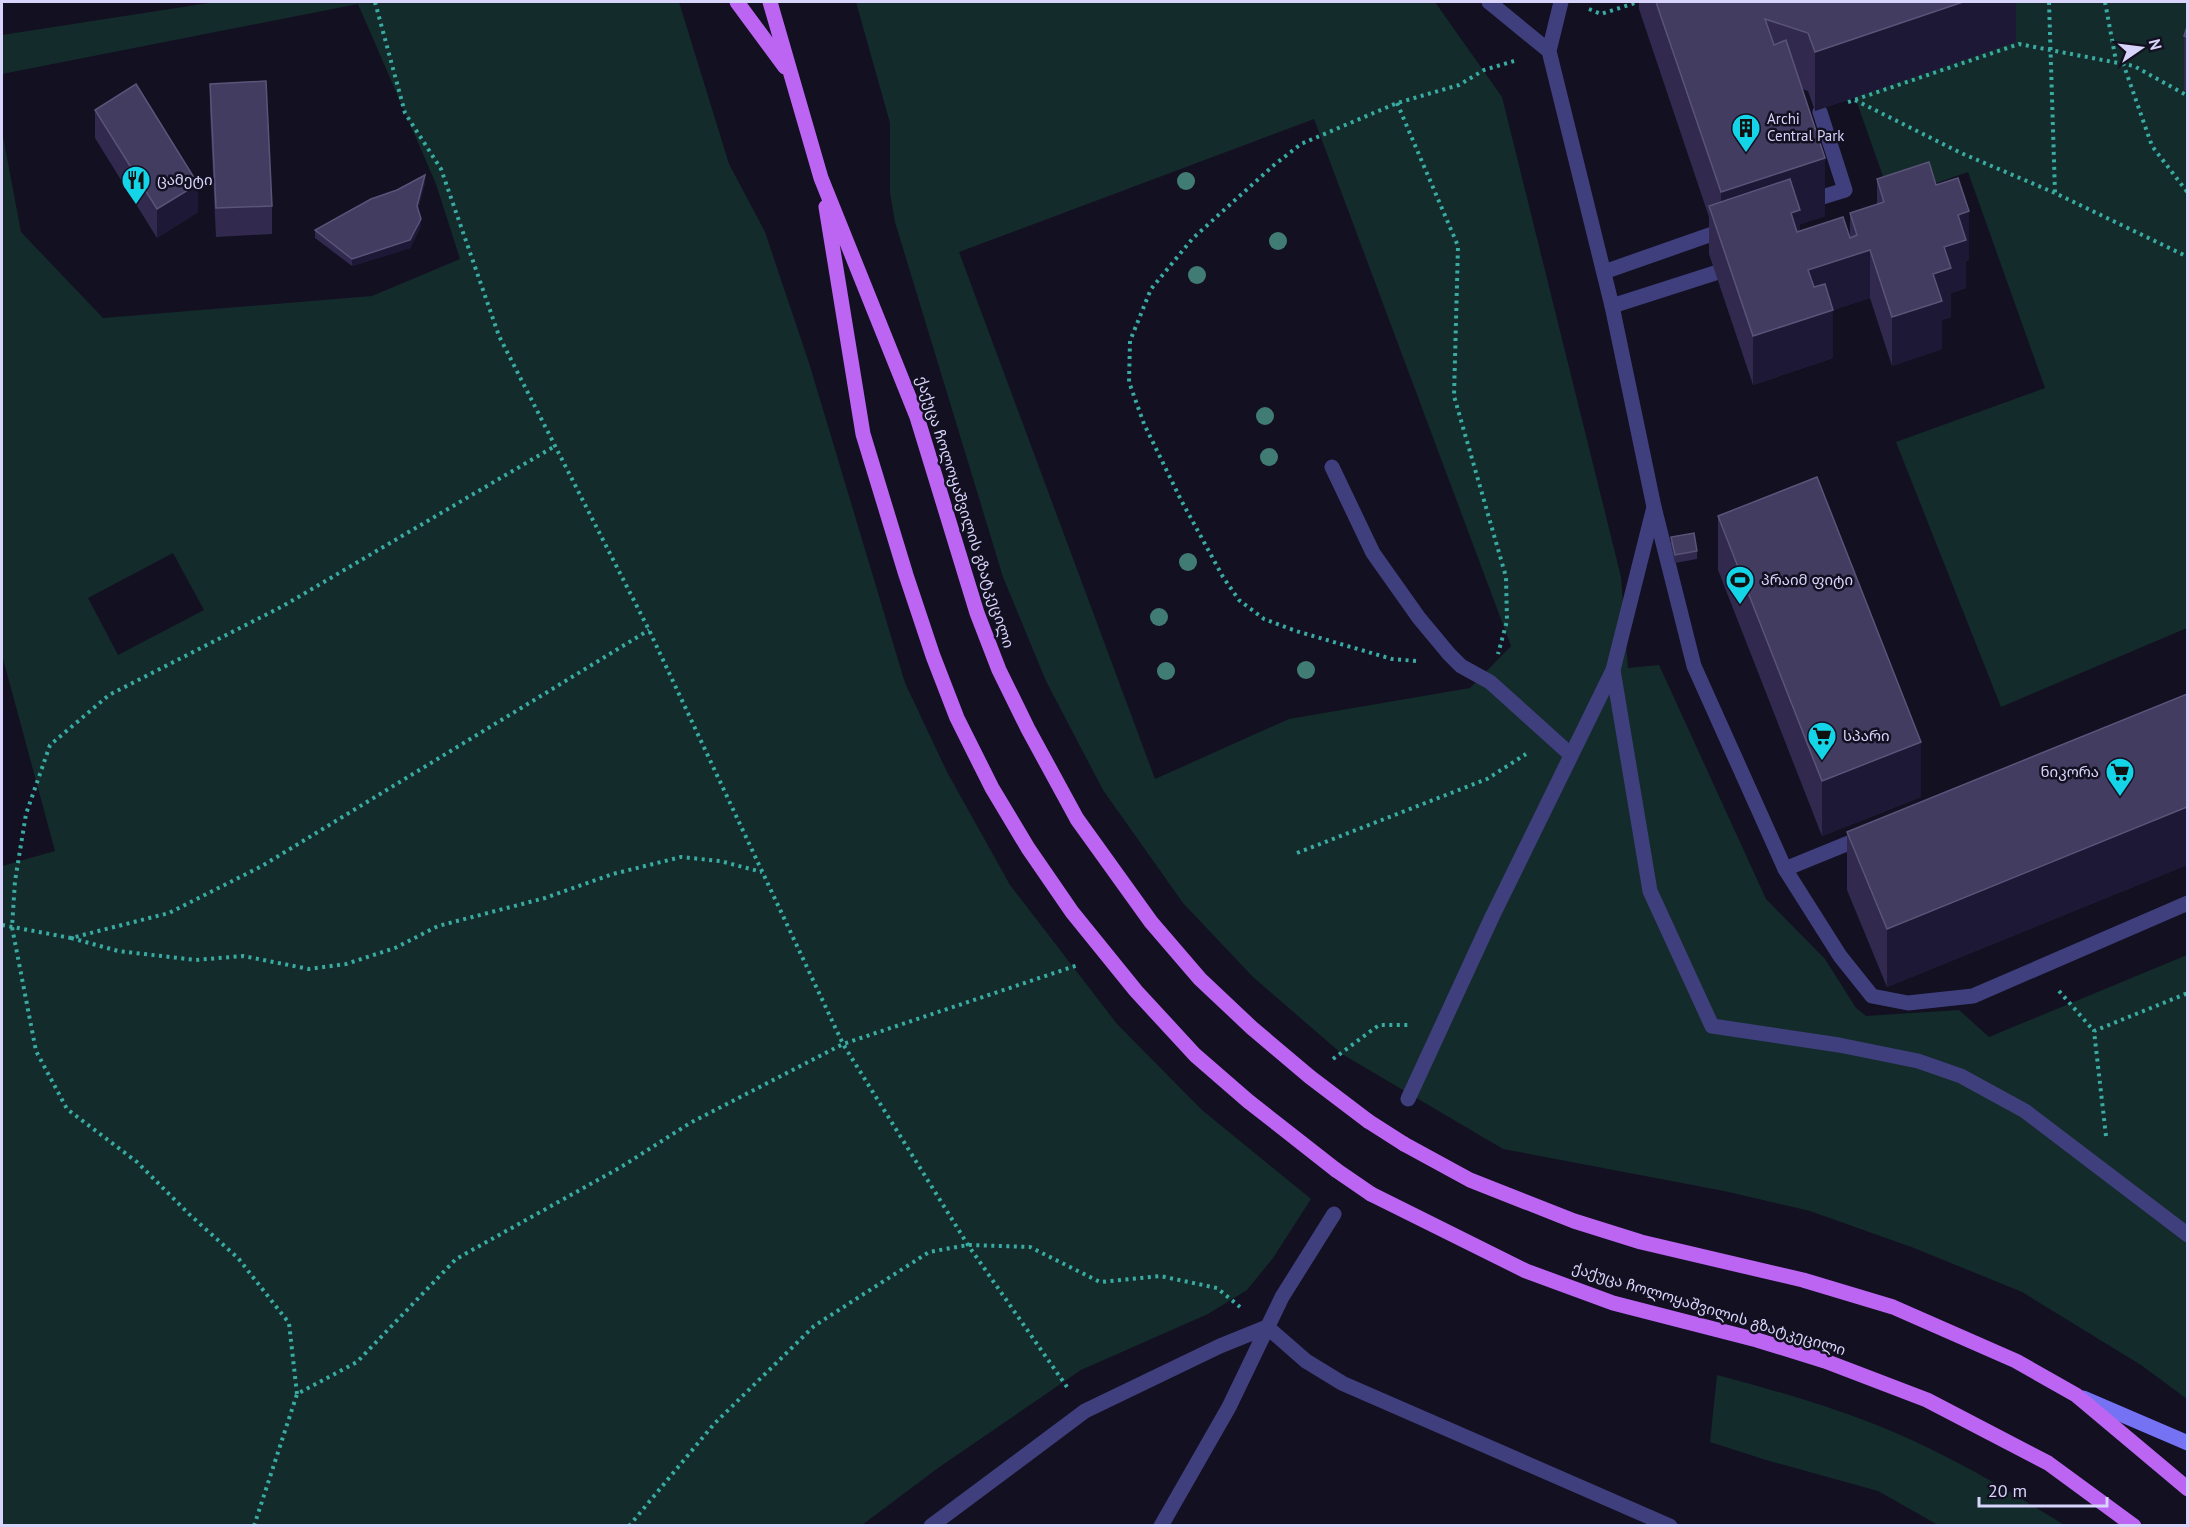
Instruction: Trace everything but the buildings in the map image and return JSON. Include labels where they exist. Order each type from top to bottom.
[{"type":"main road","points":[[737,2],[792,76]]},
{"type":"main road","name":"ქაქუცა ჩოლოყაშვილის გზატკეცილი","points":[[770,2],[821,178],[917,417],[977,613],[999,670],[1077,819],[1150,922],[1200,980],[1252,1028],[1368,1121],[1404,1144],[1470,1180],[1574,1221],[1641,1242],[1803,1280],[1893,1307],[2016,1361],[2076,1395],[2187,1443]]},
{"type":"main road","points":[[776,24],[781,2]]},
{"type":"main road","name":"ქაქუცა ჩოლოყაშვილის გზატკეცილი","points":[[821,178],[863,434],[906,575],[957,718],[992,788],[1028,848],[1072,912],[1136,991],[1195,1055],[1257,1109],[1371,1194],[1526,1271],[1613,1303],[1757,1340],[1825,1361],[1927,1400],[2048,1463],[2134,1526]]},
{"type":"main road","name":"ქაქუცა ჩოლოყაშვილის გზატკეცილი","points":[[2076,1395],[2187,1490]]},
{"type":"street","points":[[1489,2],[1549,51]]},
{"type":"street","points":[[1561,2],[1549,51],[1604,272],[1654,507],[1694,666],[1785,869],[1840,956],[1872,996],[1908,1003],[1973,996],[2187,903]]},
{"type":"street","points":[[1819,198],[1845,190],[1820,112]]},
{"type":"street","points":[[1604,272],[1715,233]]},
{"type":"street","points":[[1612,306],[1715,273]]},
{"type":"street","points":[[1332,466],[1373,553],[1419,618],[1461,666],[1490,682],[1571,755]]},
{"type":"street","points":[[1408,1099],[1441,1025],[1613,670],[1654,507]]},
{"type":"street","points":[[1613,670],[1650,891],[1712,1026],[1918,1061],[1961,1076],[2025,1111],[2187,1235]]},
{"type":"street","points":[[1785,869],[1883,829]]},
{"type":"street","points":[[1161,1526],[1229,1407],[1282,1297],[1334,1214]]},
{"type":"street","points":[[931,1526],[1085,1411],[1220,1346],[1267,1327]]},
{"type":"street","points":[[1267,1327],[1306,1361],[1342,1383],[1670,1526]]},
{"type":"path","points":[[375,2],[405,113],[441,169],[499,336],[649,630],[843,1044],[968,1245],[1085,1411]]},
{"type":"path","points":[[1582,6],[1601,14],[1638,2]]},
{"type":"path","points":[[2049,2],[2055,193]]},
{"type":"path","points":[[2105,2],[2116,61]]},
{"type":"path","points":[[2187,96],[2134,66],[2019,44],[1855,100],[1961,153],[2055,193],[2187,257]]},
{"type":"path","points":[[2122,63],[2152,146],[2187,193]]},
{"type":"path","points":[[1461,666],[1392,659],[1347,647],[1264,619],[1239,600],[1223,577],[1181,500],[1144,424],[1129,382],[1130,341],[1151,289],[1193,238],[1274,165],[1301,144],[1397,103],[1459,85],[1484,70]]},
{"type":"path","points":[[1397,103],[1458,246],[1454,396],[1506,577],[1507,621],[1490,682]]},
{"type":"path","points":[[254,1526],[297,1394],[289,1323],[238,1258],[189,1214],[137,1162],[67,1109],[36,1051],[12,927],[15,881],[26,814],[50,745],[109,695],[283,606],[555,446]]},
{"type":"path","points":[[71,938],[169,913],[262,867],[649,630]]},
{"type":"path","points":[[1297,853],[1487,779],[1551,736]]},
{"type":"path","points":[[2,925],[71,938],[118,951],[196,960],[243,956],[309,969],[346,964],[395,948],[438,926],[545,898],[613,874],[681,857],[720,861],[763,873]]},
{"type":"path","points":[[297,1394],[357,1362],[456,1259],[621,1167],[690,1123],[843,1044],[1078,965]]},
{"type":"path","points":[[2039,968],[2094,1031],[2107,1147]]},
{"type":"path","points":[[2094,1031],[2187,993]]},
{"type":"path","points":[[1332,1059],[1379,1025],[1441,1025]]},
{"type":"path","points":[[629,1526],[714,1424],[814,1326],[929,1252],[968,1245],[1030,1247],[1100,1282],[1160,1276],[1217,1288],[1267,1327]]},
{"type":"green space","points":[[215,2],[679,2],[729,164],[765,232],[810,366],[905,683],[947,772],[1010,885],[1117,1024],[1202,1110],[1311,1199],[1273,1258],[1247,1290],[1208,1314],[1081,1370],[938,1468],[862,1525],[2,1525],[2,866],[55,851],[2,655],[2,131],[21,232],[103,318],[372,296],[460,259],[436,184],[358,4],[2,74],[2,35]],"holes":[[[173,553],[204,610],[118,655],[88,598]]]},
{"type":"green space","points":[[856,2],[1435,2],[1502,97],[1621,577],[1628,668],[1659,665],[1766,899],[1825,959],[1856,1008],[1866,1016],[1959,1010],[1989,1037],[2187,955],[2187,1399],[2141,1365],[2022,1292],[1914,1248],[1810,1211],[1724,1191],[1503,1149],[1342,1054],[1253,977],[1183,903],[1103,790],[1046,681],[1003,577],[895,222],[890,193],[890,123]],"holes":[[[1314,119],[1511,646],[1470,688],[1289,719],[1155,779],[959,252]]]},
{"type":"green space","points":[[2002,2],[2187,2],[2188,82],[2184,90],[2188,92],[2187,628],[2001,707],[1896,442],[2045,388],[1968,172],[1891,199],[1855,97]]},
{"type":"green space","points":[[1717,1375],[1816,1403],[1899,1434],[1971,1470],[2064,1525],[1938,1525],[1878,1491],[1710,1442]]},
{"type":"place","name":"Archi Central Park","points":[[1746,154]]},
{"type":"place","name":"ცამეტი","points":[[136,206]]},
{"type":"place","name":"პრაიმ ფიტი","points":[[1740,606]]},
{"type":"place","name":"სპარი","points":[[1822,762]]},
{"type":"place","name":"ნიკორა","points":[[2120,798]]}]
